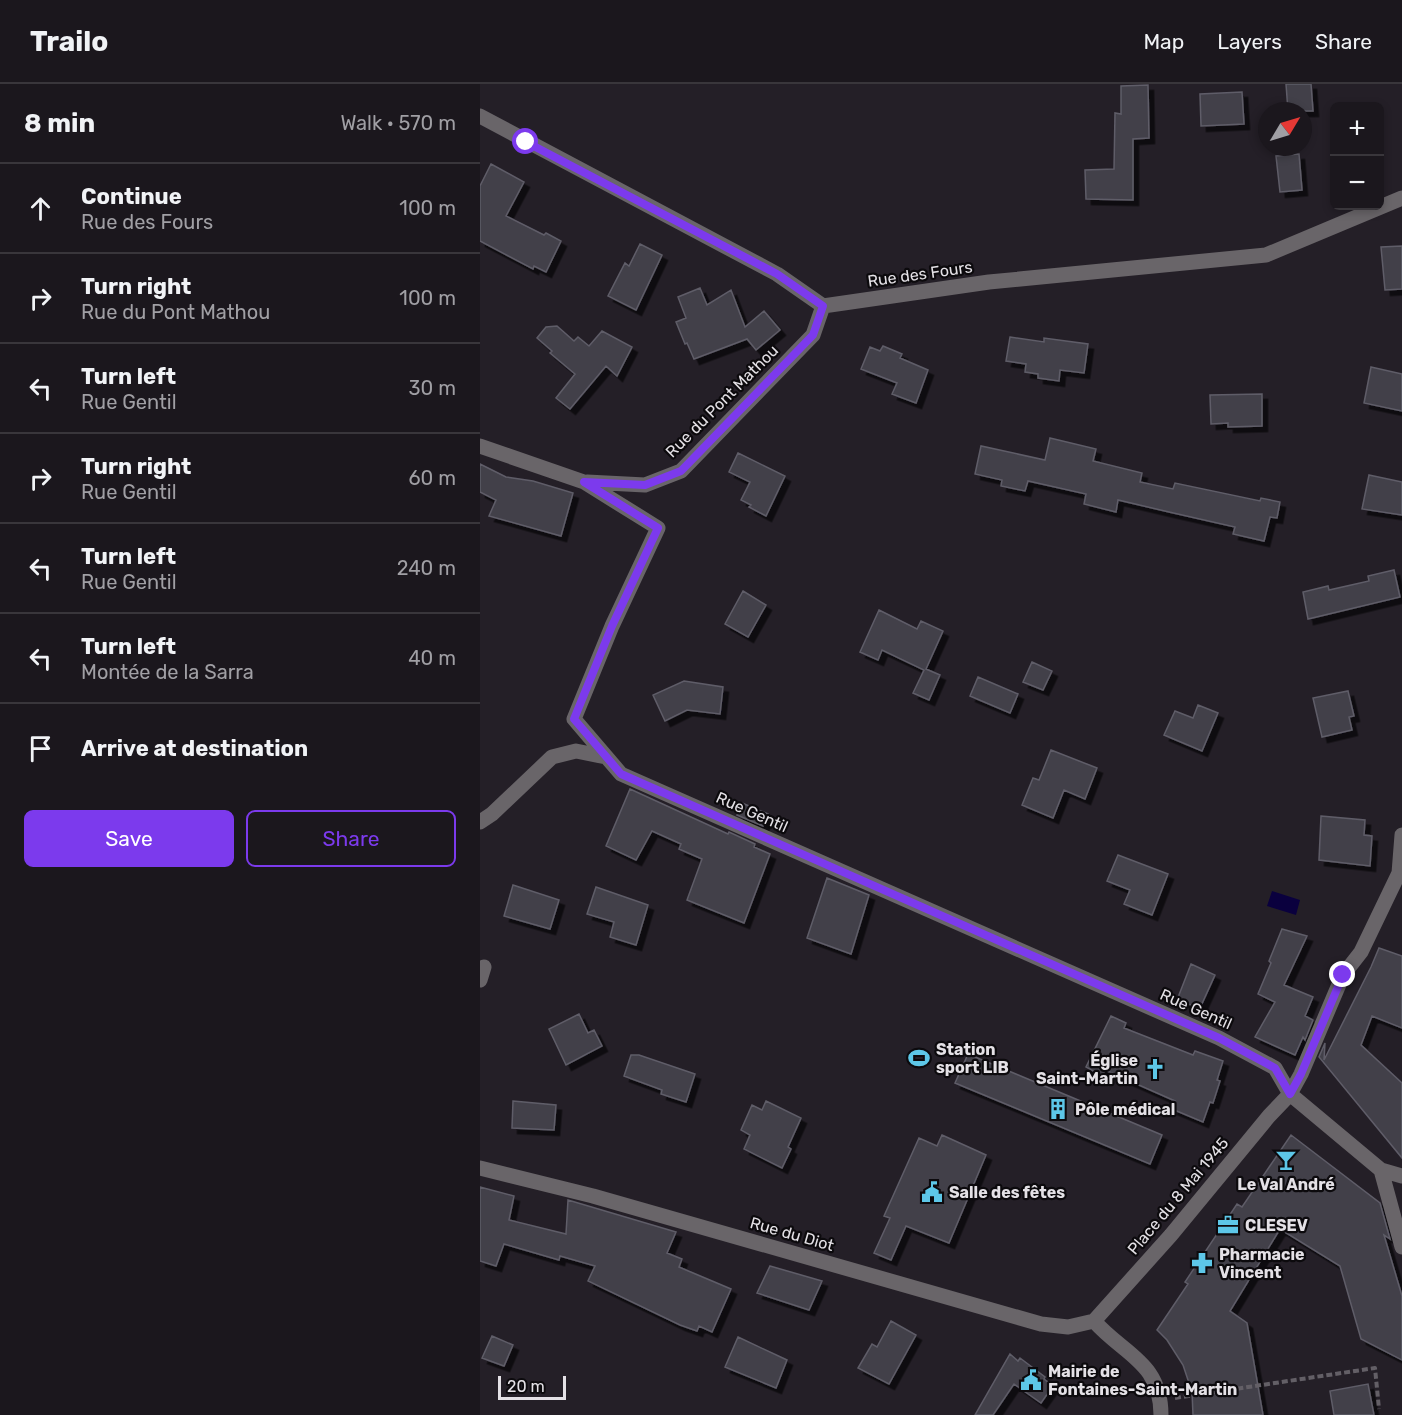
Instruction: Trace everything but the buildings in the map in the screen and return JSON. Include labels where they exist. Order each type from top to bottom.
[{"type":"street","points":[[480,116],[777,274],[823,306]]},
{"type":"street","name":"Rue des Fours","points":[[823,306],[989,282],[1266,255],[1402,198]]},
{"type":"street","name":"Rue du Pont Mathou","points":[[584,482],[645,485],[681,471],[813,335],[823,306]]},
{"type":"street","name":"Rue Gentil","points":[[480,446],[584,482],[658,528],[612,626],[574,719],[621,774],[1219,1038],[1275,1068],[1290,1094]]},
{"type":"street","points":[[480,822],[492,814],[552,757],[576,751],[606,757]]},
{"type":"street","name":"Place du 8 Mai 1945","points":[[1094,1321],[1171,1235],[1269,1116],[1290,1094],[1301,1074],[1343,975],[1361,952],[1399,873],[1402,835]]},
{"type":"street","points":[[1290,1094],[1381,1170],[1402,1176]]},
{"type":"street","name":"Rue du Diot","points":[[480,1167],[593,1196],[1041,1324],[1068,1328],[1094,1321]]},
{"type":"street","points":[[1381,1170],[1402,1247]]},
{"type":"street","points":[[1094,1321],[1105,1333],[1138,1358],[1154,1379],[1161,1407]]},
{"type":"path","points":[[1161,1407],[1375,1368],[1379,1410]]},
{"type":"shaded area","points":[[1272,891],[1300,900],[1296,915],[1267,906]]},
{"type":"place","name":"Station sport LIB","points":[[919,1058]]},
{"type":"place","name":"Église Saint-Martin","points":[[1155,1069]]},
{"type":"place","name":"Pôle médical","points":[[1058,1109]]},
{"type":"place","name":"Le Val André","points":[[1286,1160]]},
{"type":"place","name":"Salle des fêtes","points":[[932,1192]]},
{"type":"place","name":"CLESEV","points":[[1228,1225]]},
{"type":"place","name":"Pharmacie Vincent","points":[[1202,1263]]},
{"type":"place","name":"Mairie de Fontaines-Saint-Martin","points":[[1031,1380]]},
{"type":"route","points":[[526,142],[777,274],[823,306],[813,335],[681,471],[645,485],[584,482],[658,528],[612,626],[574,719],[621,774],[1219,1038],[1275,1068],[1290,1094],[1301,1074],[1343,975]]}]
